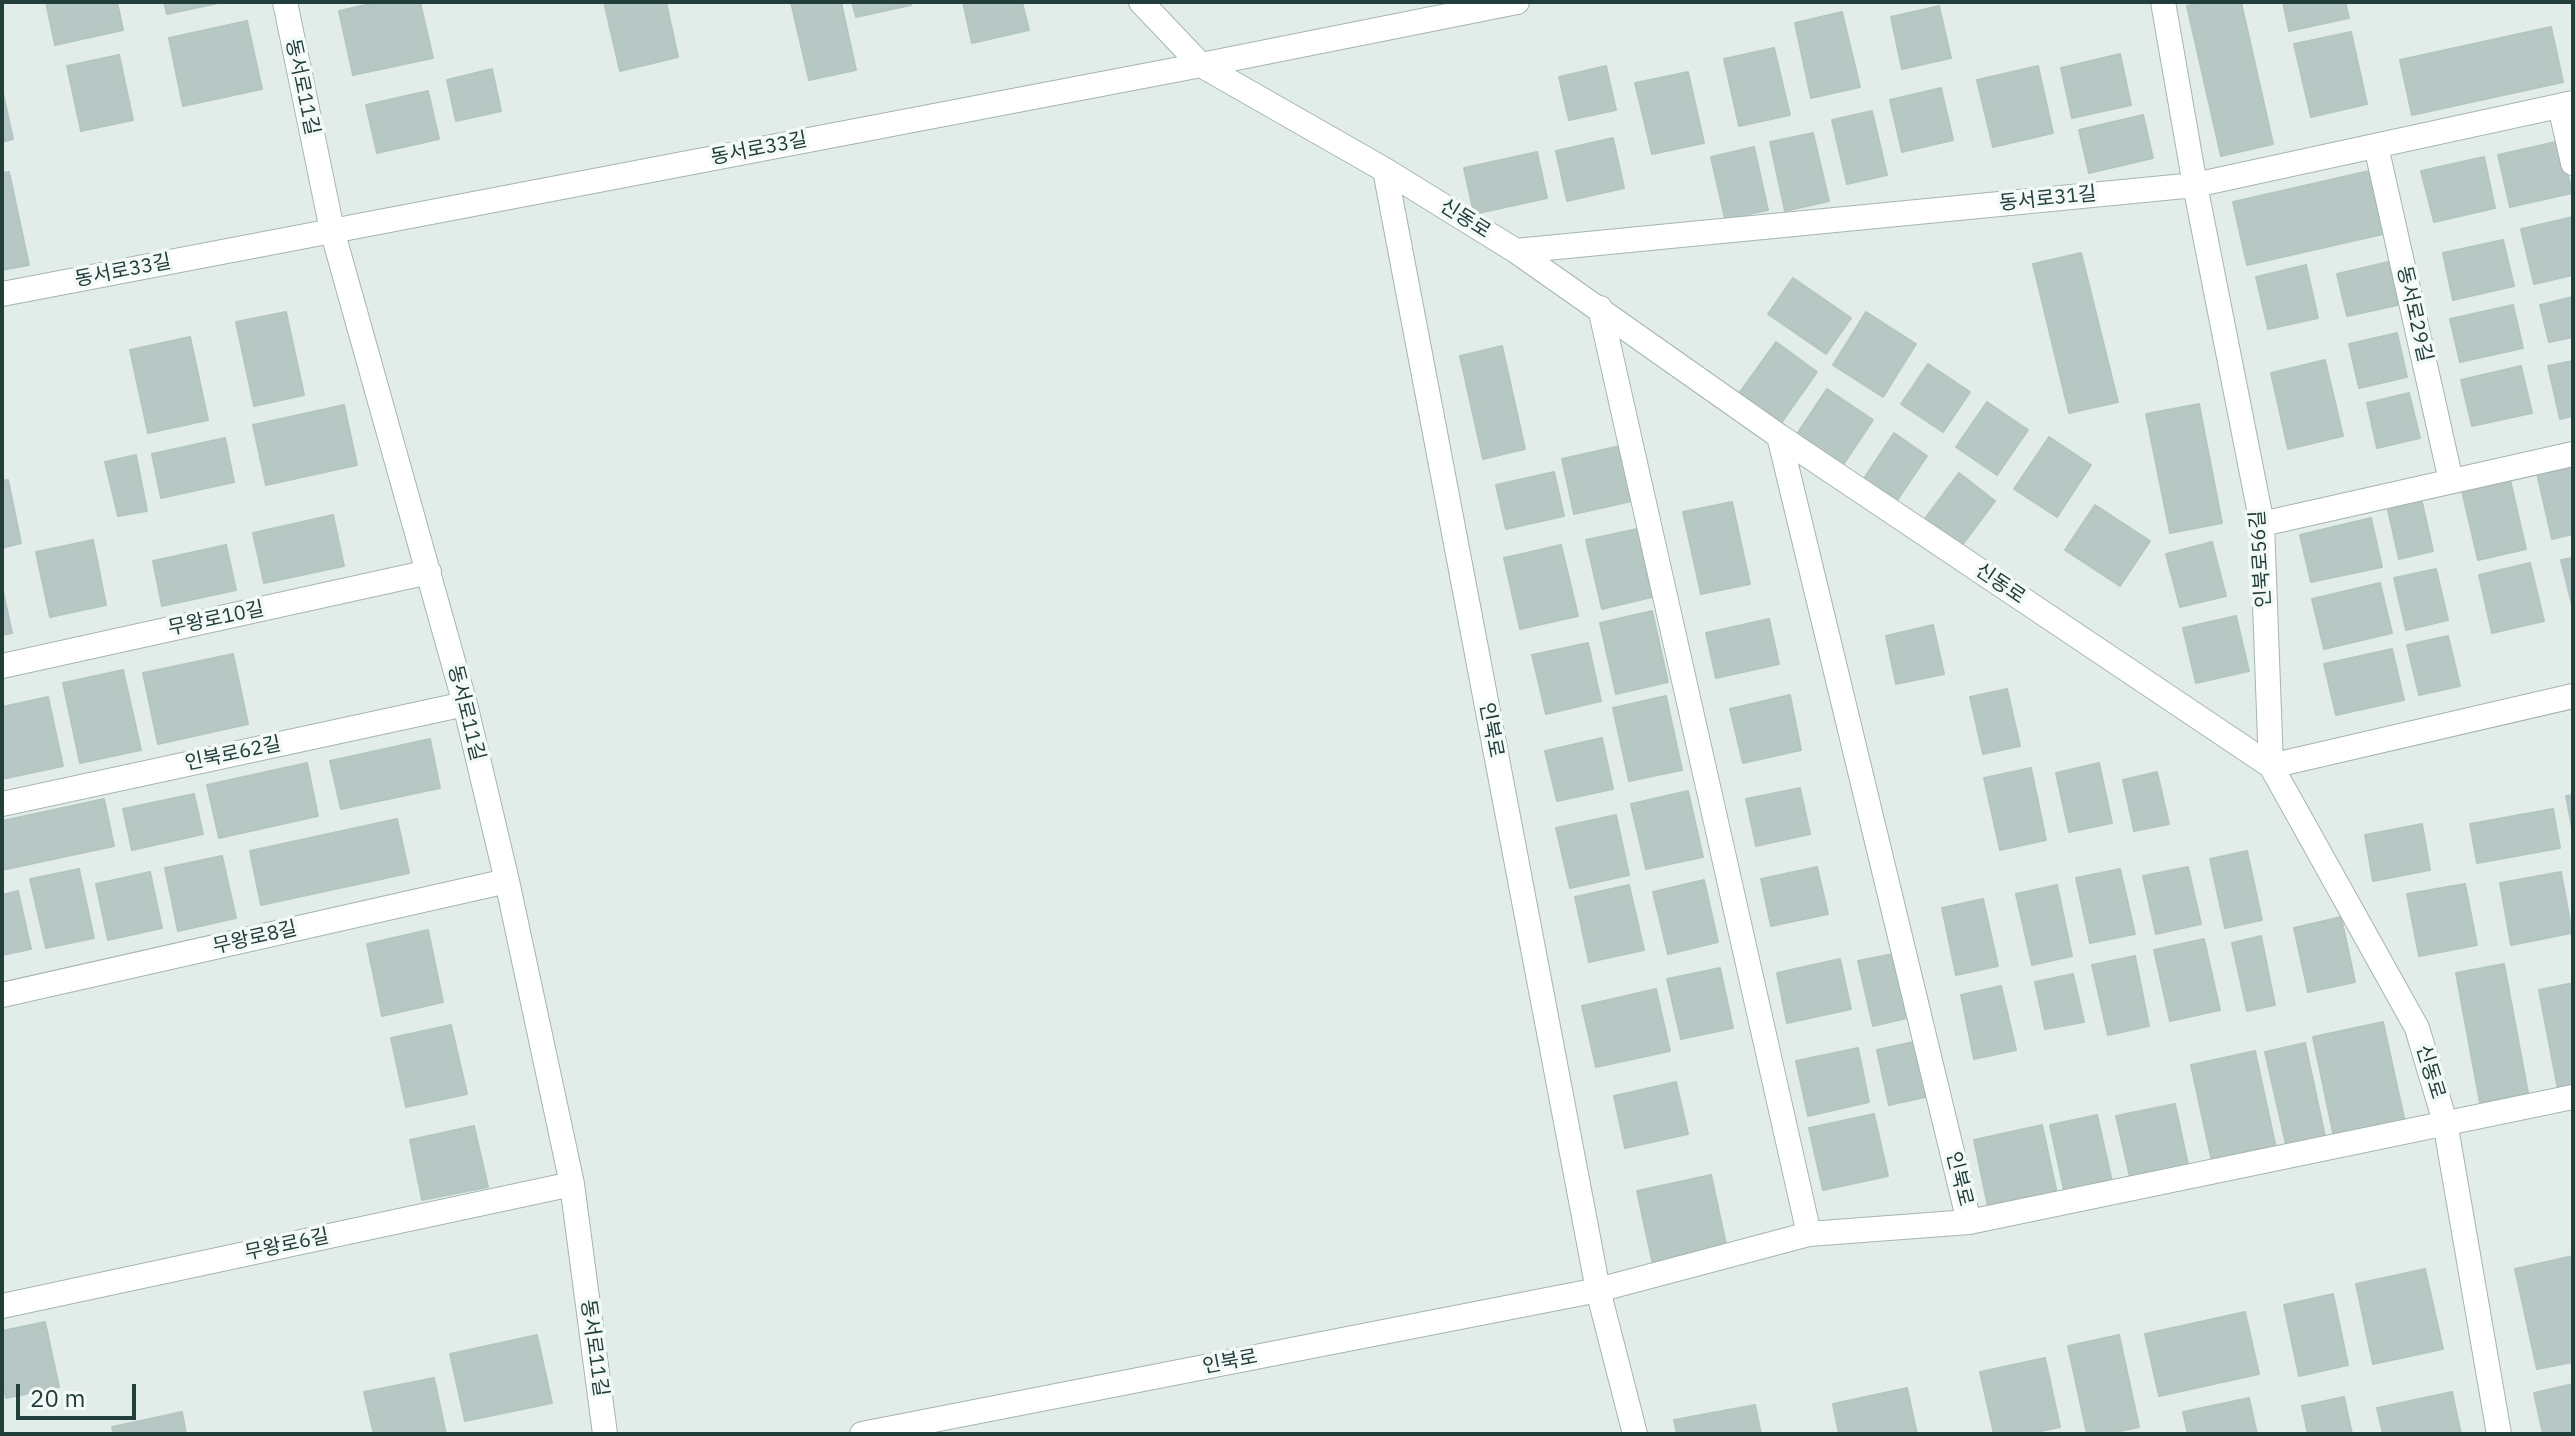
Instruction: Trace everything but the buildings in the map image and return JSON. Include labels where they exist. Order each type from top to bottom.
[{"type":"street","name":"동서로11길","points":[[285,2],[332,230],[465,704],[507,881],[572,1184],[605,1434]]},
{"type":"street","name":"신동로","points":[[1141,2],[1201,65],[1385,170],[1516,251],[1779,436],[2271,766],[2417,1028],[2445,1122],[2499,1434]]},
{"type":"street","name":"동서로33길","points":[[2,294],[1517,2]]},
{"type":"street","name":"인북로56길","points":[[2163,2],[2195,185],[2262,524],[2271,766]]},
{"type":"street","name":"동서로31길","points":[[1516,251],[2195,185],[2566,104]]},
{"type":"street","points":[[2566,104],[2573,163]]},
{"type":"street","name":"동서로29길","points":[[2376,146],[2451,481]]},
{"type":"street","name":"인북로","points":[[1385,170],[1598,1290]]},
{"type":"street","points":[[1600,308],[1809,1234]]},
{"type":"street","name":"인북로","points":[[1779,436],[1969,1222]]},
{"type":"street","points":[[2262,524],[2573,454]]},
{"type":"street","name":"무왕로10길","points":[[2,666],[429,572]]},
{"type":"street","points":[[2271,766],[2573,696]]},
{"type":"street","name":"인북로62길","points":[[2,804],[465,704]]},
{"type":"street","name":"무왕로8길","points":[[2,995],[507,881]]},
{"type":"street","name":"인북로","points":[[862,1434],[1598,1290],[1809,1234],[1969,1222],[2573,1097]]},
{"type":"street","name":"무왕로6길","points":[[2,1306],[572,1184]]},
{"type":"street","points":[[1598,1290],[1635,1434]]}]
